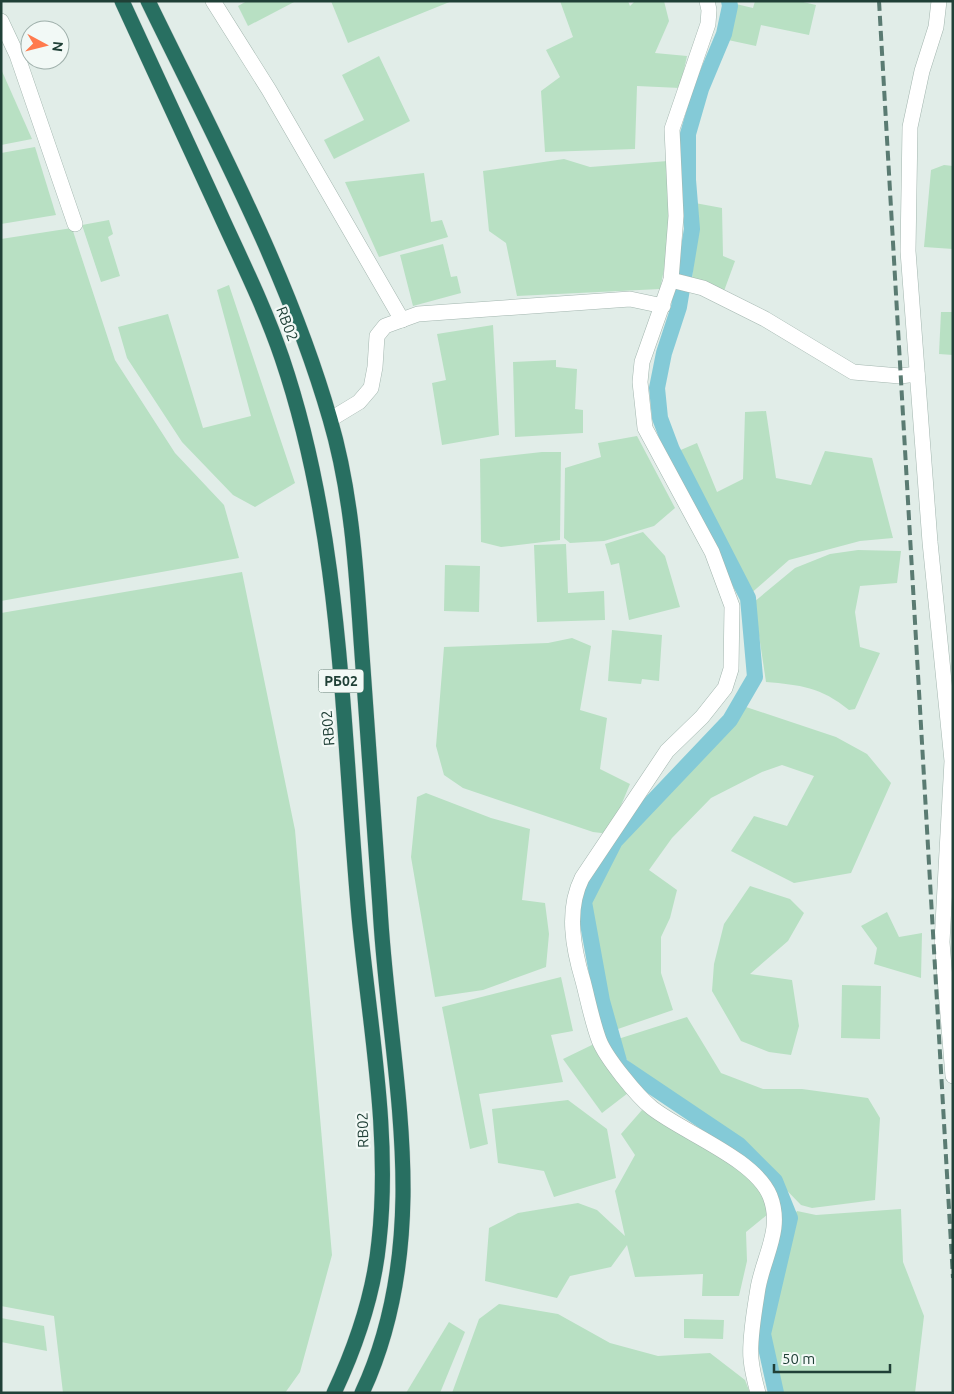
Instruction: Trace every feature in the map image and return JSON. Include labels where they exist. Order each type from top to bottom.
[{"type":"highway","name":"RB02","points":[[122,1],[260,301],[276,343],[315,473],[328,549],[347,740],[359,914],[381,1124],[379,1242],[368,1298],[352,1354],[334,1393]]},
{"type":"highway","name":"RB02","points":[[148,1],[288,294],[330,419],[343,475],[354,544],[380,911],[399,1123],[403,1195],[392,1300],[376,1362],[362,1393]]},
{"type":"street","points":[[212,1],[269,90],[402,320]]},
{"type":"street","points":[[707,1],[709,10],[708,24],[672,129],[676,216],[671,280],[642,362],[640,382],[641,406],[645,428],[712,552],[732,606],[731,670],[725,688],[702,717],[667,751],[641,786],[609,840],[575,891],[572,916],[579,967],[600,1041],[633,1089],[652,1108],[746,1166],[764,1185],[770,1195],[775,1223],[774,1239],[759,1286],[751,1358],[758,1393]]},
{"type":"street","points":[[940,1],[936,27],[922,71],[910,127],[908,251],[930,542],[952,761],[942,942],[953,1076]]},
{"type":"street","points":[[1,21],[17,55],[75,224]]},
{"type":"street","points":[[671,280],[702,288],[765,319],[853,372],[900,376],[917,374]]},
{"type":"street","points":[[330,419],[359,402],[371,388],[378,336],[385,326],[418,314],[630,299],[663,306]]},
{"type":"green space","points":[[247,1],[296,1],[248,26],[238,6]]},
{"type":"green space","points":[[331,1],[452,1],[348,43]]},
{"type":"green space","points":[[560,1],[628,1],[630,6],[635,1],[664,1],[669,21],[655,53],[687,56],[680,88],[637,86],[635,149],[545,152],[541,91],[560,77],[546,50],[573,37]]},
{"type":"green space","points":[[755,1],[799,1],[816,5],[809,35],[761,25],[756,46],[728,40],[736,4],[753,8]]},
{"type":"green space","points":[[379,56],[410,121],[334,159],[324,140],[364,120],[342,75]]},
{"type":"green space","points":[[1,69],[32,139],[1,145]]},
{"type":"green space","points":[[35,147],[56,215],[1,224],[1,153]]},
{"type":"green space","points":[[564,159],[590,167],[668,161],[674,221],[660,289],[517,296],[506,243],[489,231],[483,171]]},
{"type":"green space","points":[[944,165],[953,166],[953,249],[924,247],[931,170]]},
{"type":"green space","points":[[424,173],[431,222],[442,220],[448,237],[379,257],[345,182]]},
{"type":"green space","points":[[695,203],[722,208],[723,256],[735,261],[724,291],[692,279],[697,230]]},
{"type":"green space","points":[[109,220],[113,234],[108,237],[120,276],[101,282],[82,225]]},
{"type":"green space","points":[[72,228],[115,360],[175,453],[224,505],[239,558],[1,601],[1,239]]},
{"type":"green space","points":[[443,244],[451,277],[457,276],[461,293],[413,306],[400,255]]},
{"type":"green space","points":[[229,285],[295,483],[255,507],[233,495],[182,442],[127,358],[118,327],[168,314],[203,428],[251,416],[217,290]]},
{"type":"green space","points":[[941,312],[953,312],[953,355],[939,354]]},
{"type":"green space","points":[[493,325],[499,435],[442,445],[432,383],[446,380],[437,334]]},
{"type":"green space","points":[[556,360],[556,367],[577,369],[575,409],[583,410],[583,433],[515,437],[513,362]]},
{"type":"green space","points":[[766,411],[776,478],[811,485],[825,451],[872,458],[893,538],[860,541],[789,560],[749,595],[676,452],[697,443],[717,492],[743,479],[745,412]]},
{"type":"green space","points":[[637,436],[675,508],[654,526],[604,541],[570,543],[564,538],[565,468],[601,457],[598,443]]},
{"type":"green space","points":[[542,452],[561,452],[560,540],[501,547],[481,542],[480,459]]},
{"type":"green space","points":[[643,532],[665,556],[680,607],[629,620],[619,563],[611,565],[605,544]]},
{"type":"green space","points":[[566,544],[568,593],[604,591],[605,620],[537,622],[534,545]]},
{"type":"green space","points":[[858,550],[901,551],[897,583],[860,586],[855,612],[860,647],[880,653],[855,709],[849,710],[829,696],[810,689],[789,684],[766,682],[754,602],[795,568],[830,554]]},
{"type":"green space","points":[[445,565],[480,566],[479,612],[444,611]]},
{"type":"green space","points":[[242,572],[295,830],[332,1255],[300,1372],[285,1393],[63,1393],[54,1316],[1,1306],[1,613]]},
{"type":"green space","points":[[612,630],[662,635],[659,681],[642,679],[641,684],[608,681]]},
{"type":"green space","points":[[572,638],[591,646],[580,710],[607,718],[600,769],[630,784],[609,834],[593,832],[463,788],[444,775],[436,746],[444,647],[548,643]]},
{"type":"green space","points":[[743,706],[836,737],[867,754],[891,783],[851,873],[794,883],[731,851],[754,816],[787,826],[814,776],[782,765],[762,772],[711,798],[672,838],[649,870],[677,890],[670,918],[661,937],[661,973],[673,1010],[615,1030],[605,1001],[587,901],[616,845],[730,723]]},
{"type":"green space","points":[[426,793],[491,818],[530,829],[522,900],[545,903],[549,934],[546,967],[483,990],[435,997],[411,857],[417,797]]},
{"type":"green space","points":[[750,886],[790,899],[804,913],[788,941],[750,974],[792,980],[799,1026],[791,1055],[769,1052],[741,1041],[712,991],[714,964],[724,924]]},
{"type":"green space","points":[[887,912],[899,937],[922,933],[921,978],[874,964],[877,948],[861,926]]},
{"type":"green space","points":[[561,977],[573,1031],[551,1035],[563,1082],[479,1094],[488,1144],[470,1149],[442,1007]]},
{"type":"green space","points":[[842,985],[881,986],[880,1039],[841,1038]]},
{"type":"green space","points":[[687,1017],[721,1073],[763,1089],[802,1089],[868,1098],[880,1118],[875,1200],[812,1208],[801,1205],[740,1142],[656,1087],[623,1056],[618,1039]]},
{"type":"green space","points":[[596,1043],[628,1093],[602,1113],[563,1059]]},
{"type":"green space","points":[[568,1100],[607,1129],[616,1178],[554,1197],[544,1171],[498,1163],[492,1109]]},
{"type":"green space","points":[[642,1110],[749,1173],[773,1210],[746,1232],[747,1261],[739,1296],[702,1296],[703,1274],[635,1277],[627,1245],[611,1267],[570,1276],[557,1298],[485,1281],[489,1228],[518,1213],[578,1203],[597,1210],[625,1236],[615,1191],[635,1155],[621,1134]]},
{"type":"green space","points":[[901,1209],[903,1262],[924,1316],[915,1393],[776,1393],[770,1375],[765,1334],[793,1217],[797,1211],[816,1215]]},
{"type":"green space","points":[[499,1304],[558,1314],[610,1343],[658,1356],[710,1353],[745,1380],[750,1393],[452,1393],[479,1319]]},
{"type":"green space","points":[[1,1318],[44,1326],[47,1351],[1,1342]]},
{"type":"green space","points":[[684,1319],[724,1320],[723,1339],[684,1338]]},
{"type":"green space","points":[[449,1322],[465,1332],[440,1393],[406,1393]]},
{"type":"waterway","points":[[729,1],[730,6],[724,34],[701,89],[688,134],[688,180],[692,229],[679,307],[664,353],[657,388],[660,418],[672,450],[748,598],[755,677],[730,720],[615,841],[584,902],[602,1001],[620,1065],[739,1145],[775,1181],[790,1218],[763,1334],[776,1393]]},
{"type":"railway","points":[[879,1],[953,1278]]}]
